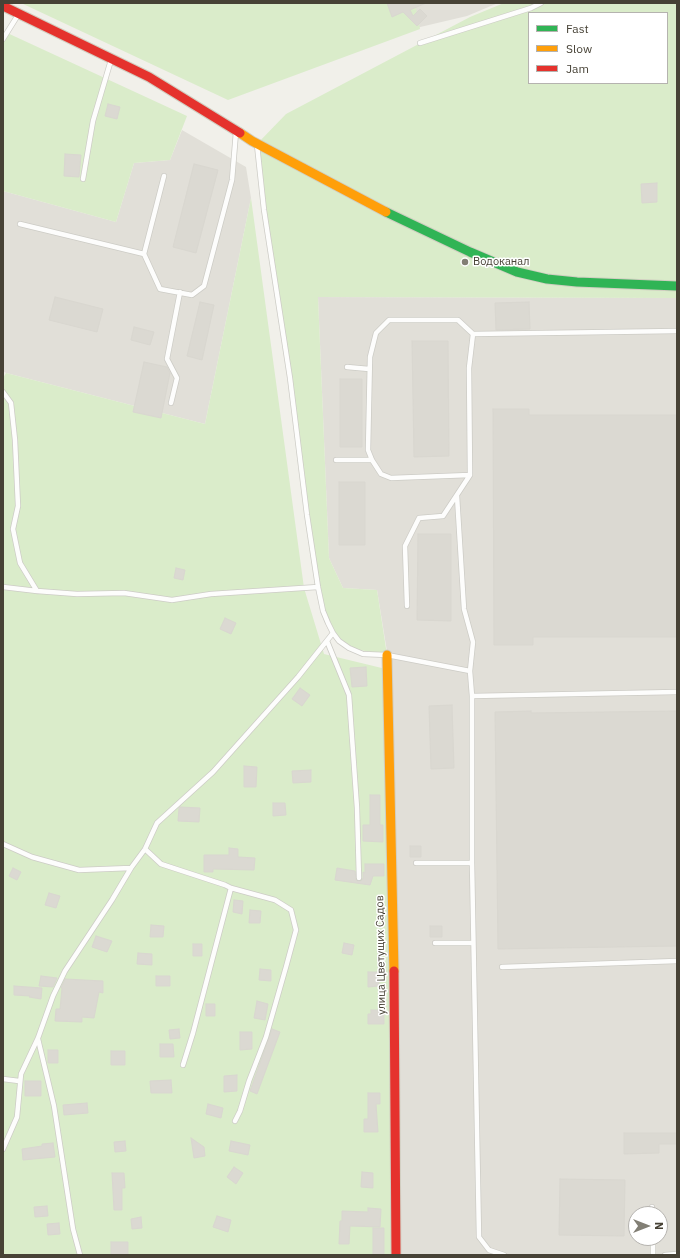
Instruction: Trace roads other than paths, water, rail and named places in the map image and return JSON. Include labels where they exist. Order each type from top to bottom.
[{"type":"street","points":[[3,6],[149,77],[257,144],[404,221],[470,252],[518,272],[547,279],[577,282],[677,286]]},
{"type":"street","name":"улица Цветущих Садов","points":[[387,655],[394,950],[396,1255]]},
{"type":"lane","points":[[420,43],[531,8],[541,3]]},
{"type":"lane","points":[[3,39],[19,14]]},
{"type":"lane","points":[[83,179],[93,121],[111,58]]},
{"type":"lane","points":[[164,176],[144,254],[160,289],[192,294],[204,286],[232,180],[236,131]]},
{"type":"lane","points":[[257,144],[264,210],[290,378],[307,515],[323,610],[333,633],[339,641],[349,648],[363,654],[387,655],[470,672]]},
{"type":"lane","points":[[20,224],[144,254]]},
{"type":"lane","points":[[171,402],[178,378],[167,358],[180,292]]},
{"type":"lane","points":[[470,475],[391,478],[382,474],[372,460],[368,450],[370,357],[376,333],[389,320],[458,320],[473,334],[677,332]]},
{"type":"lane","points":[[407,606],[405,546],[419,518],[443,516],[470,475],[468,368],[473,334]]},
{"type":"lane","points":[[347,367],[369,369]]},
{"type":"lane","points":[[3,392],[11,403],[15,440],[18,506],[13,529],[20,563],[37,591]]},
{"type":"lane","points":[[336,460],[372,460]]},
{"type":"lane","points":[[457,495],[464,609],[473,642],[470,672],[472,696],[473,943],[479,1237],[489,1250],[504,1255]]},
{"type":"lane","points":[[3,587],[77,594],[124,594],[172,600],[211,594],[318,587]]},
{"type":"lane","points":[[3,1150],[17,1118],[19,1081],[21,1074],[38,1038],[52,996],[65,971],[112,900],[131,868],[145,849],[157,823],[212,772],[298,677],[333,633]]},
{"type":"lane","points":[[327,641],[349,695],[357,808],[359,878]]},
{"type":"lane","points":[[472,696],[677,692]]},
{"type":"lane","points":[[3,844],[32,857],[79,870],[131,868]]},
{"type":"lane","points":[[145,849],[161,864],[231,888],[275,900],[291,910],[296,930],[266,1037],[235,1121]]},
{"type":"lane","points":[[416,863],[472,863]]},
{"type":"lane","points":[[183,1065],[193,1033],[231,888]]},
{"type":"lane","points":[[435,943],[473,943]]},
{"type":"lane","points":[[502,967],[677,961]]},
{"type":"lane","points":[[38,1038],[54,1106],[73,1229],[80,1255]]},
{"type":"lane","points":[[3,1079],[19,1081]]},
{"type":"lane","points":[[665,1255],[677,1254]]},
{"type":"place","name":"Водоканал","points":[[465,262]]}]
